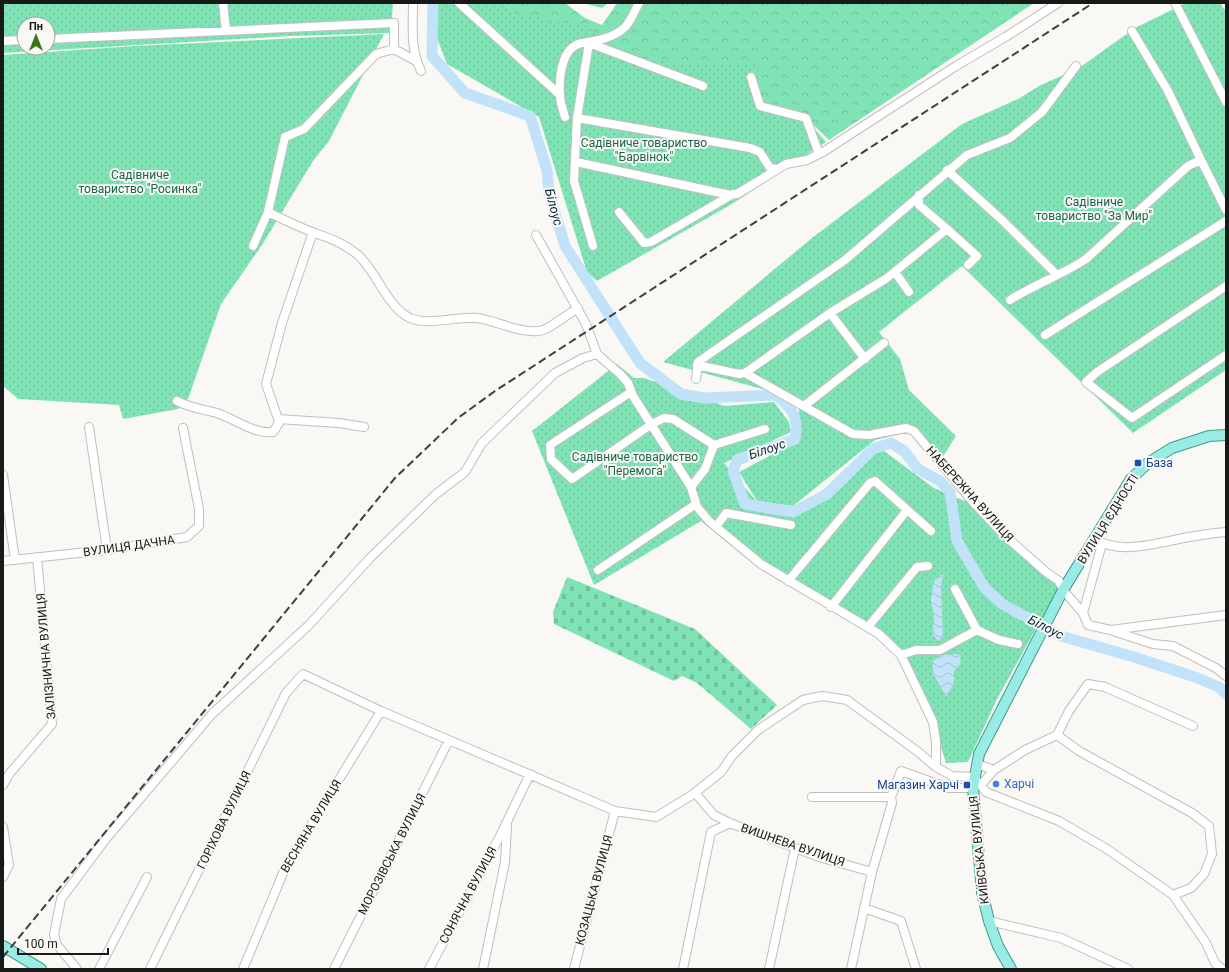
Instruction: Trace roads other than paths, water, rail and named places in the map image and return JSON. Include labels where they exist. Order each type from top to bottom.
[{"type":"main road","name":"ВУЛИЦЯ ЄДНОСТІ","points":[[1037,644],[1053,608],[1063,590],[1098,542],[1131,479],[1148,463],[1182,444],[1209,436],[1226,435]]},
{"type":"main road","name":"КИЇВСЬКА ВУЛИЦЯ","points":[[1011,969],[998,946],[989,921],[982,892],[976,784],[977,764],[984,743],[1037,644]]},
{"type":"main road","points":[[3,946],[42,969]]},
{"type":"street","points":[[224,3],[226,30]]},
{"type":"street","points":[[414,3],[413,44],[416,61],[421,71]]},
{"type":"street","points":[[459,3],[560,95]]},
{"type":"street","points":[[565,116],[560,95],[562,62],[572,48],[608,38],[625,27],[639,3]]},
{"type":"street","points":[[619,212],[644,243],[651,242],[733,194],[737,194],[786,164],[807,160],[819,154],[934,82],[956,66],[1007,36],[1058,3]]},
{"type":"street","points":[[1175,3],[1226,102]]},
{"type":"street","points":[[56,39],[394,23],[394,49]]},
{"type":"street","points":[[1132,31],[1168,91],[1226,210]]},
{"type":"street","points":[[3,41],[16,40]]},
{"type":"street","points":[[589,44],[703,86]]},
{"type":"street","points":[[589,44],[577,118],[574,181],[593,246]]},
{"type":"street","points":[[253,246],[268,212],[285,137],[304,129],[376,54],[394,49],[416,61]]},
{"type":"street","points":[[696,379],[698,362],[845,260],[967,154],[1010,138],[1042,112],[1076,66]]},
{"type":"street","points":[[751,77],[760,106],[806,118],[819,154]]},
{"type":"street","points":[[577,118],[750,148],[760,152],[770,168],[777,169]]},
{"type":"street","points":[[1010,300],[1036,284],[1057,275],[1086,259],[1188,166],[1201,160]]},
{"type":"street","points":[[576,162],[733,194]]},
{"type":"street","points":[[948,170],[1003,221],[1057,275]]},
{"type":"street","points":[[919,195],[919,204],[977,256],[968,264]]},
{"type":"street","points":[[268,212],[338,241],[359,256],[378,279],[394,306],[410,318],[426,321],[476,318],[513,326],[520,330],[541,331],[578,308]]},
{"type":"street","points":[[1045,335],[1226,221]]},
{"type":"street","points":[[697,366],[739,374],[745,373],[830,313],[895,272],[947,229]]},
{"type":"street","points":[[177,401],[187,406],[217,413],[264,433],[273,432],[279,422],[266,384],[282,323],[314,232]]},
{"type":"street","points":[[536,235],[578,308],[586,324],[597,354],[628,383],[631,392],[691,487],[696,504],[709,521],[761,564],[879,634],[901,655],[933,722],[936,742],[936,767]]},
{"type":"street","points":[[895,272],[910,292]]},
{"type":"street","points":[[1226,286],[1097,372],[1086,382],[1132,418],[1226,355]]},
{"type":"street","points":[[830,313],[865,359]]},
{"type":"street","points":[[804,406],[884,343]]},
{"type":"street","points":[[77,969],[57,945],[54,935],[61,899],[105,840],[212,714],[309,625],[370,558],[436,494],[464,472],[482,443],[555,373],[583,358],[597,354]]},
{"type":"street","name":"НАБЕРЕЖНА ВУЛИЦЯ","points":[[745,373],[853,434],[869,435],[906,428],[914,431],[973,502],[1005,536],[1046,572],[1059,581],[1063,590],[1083,613],[1088,626],[1111,630],[1226,614]]},
{"type":"street","points":[[631,392],[550,445],[551,459],[572,479],[652,424],[664,418],[673,419],[714,445],[765,429]]},
{"type":"street","points":[[278,419],[339,423],[364,427]]},
{"type":"street","points":[[89,427],[107,550]]},
{"type":"street","name":"ВУЛИЦЯ ДАЧНА","points":[[3,561],[107,550],[187,537],[199,526],[199,509],[183,428]]},
{"type":"street","points":[[691,487],[705,469],[714,445]]},
{"type":"street","points":[[3,475],[15,560]]},
{"type":"street","points":[[788,581],[870,483],[875,481],[931,531]]},
{"type":"street","points":[[598,570],[696,504]]},
{"type":"street","points":[[831,606],[907,510]]},
{"type":"street","points":[[716,527],[726,513],[791,525]]},
{"type":"street","points":[[1083,613],[1098,542],[1124,547],[1149,545],[1226,532]]},
{"type":"street","name":"ЗАЛІЗНИЧНА ВУЛИЦЯ","points":[[3,785],[10,773],[52,724],[37,557]]},
{"type":"street","points":[[868,627],[917,566],[928,566]]},
{"type":"street","points":[[955,589],[977,630],[1000,640],[1018,644]]},
{"type":"street","points":[[901,655],[916,650],[940,650],[977,630]]},
{"type":"street","points":[[1111,630],[1153,644],[1173,646],[1216,668],[1226,676]]},
{"type":"street","name":"ГОРІХОВА ВУЛИЦЯ","points":[[150,969],[286,693],[303,674],[381,711]]},
{"type":"street","points":[[851,969],[872,872],[892,803],[890,798],[901,771],[950,788],[976,784],[994,770],[1025,750],[1057,735],[1069,711],[1088,684],[1105,687],[1193,726]]},
{"type":"street","points":[[381,711],[615,811],[656,817],[695,793],[722,772],[732,756],[758,730],[803,700],[822,696],[847,700],[917,751],[936,767],[952,776],[976,784],[986,792],[1059,821],[1107,849],[1173,895],[1206,943],[1215,963],[1222,969]]},
{"type":"street","name":"ВЕСНЯНА ВУЛИЦЯ","points":[[243,969],[286,866],[381,711]]},
{"type":"street","points":[[1057,735],[1079,751],[1192,813],[1209,826],[1212,854],[1204,874],[1192,888],[1173,895]]},
{"type":"street","name":"МОРОЗІВСЬКА ВУЛИЦЯ","points":[[334,969],[449,740]]},
{"type":"street","points":[[977,764],[994,770]]},
{"type":"street","name":"СОНЯЧНА ВУЛИЦЯ","points":[[429,969],[530,774]]},
{"type":"street","points":[[695,793],[714,815],[730,823]]},
{"type":"street","points":[[812,797],[890,798]]},
{"type":"street","name":"КОЗАЦЬКА ВУЛИЦЯ","points":[[574,969],[615,811]]},
{"type":"street","name":"СОНЯЧНА ВУЛИЦЯ","points":[[483,969],[505,862],[507,821]]},
{"type":"street","name":"ВИШНЕВА ВУЛИЦЯ","points":[[683,969],[711,832],[730,823],[819,857],[872,872]]},
{"type":"street","points":[[3,827],[9,865],[3,877]]},
{"type":"street","points":[[769,969],[795,848]]},
{"type":"street","points":[[99,969],[146,877]]},
{"type":"street","points":[[864,908],[901,921],[916,969]]},
{"type":"street","points":[[989,921],[1061,938],[1128,969]]},
{"type":"water","points":[[944,573],[941,585],[943,637],[938,641],[933,635],[934,615],[931,601],[934,581]]},
{"type":"water","points":[[961,654],[960,665],[954,671],[954,682],[947,696],[933,674],[933,661],[942,655]]},
{"type":"waterway","name":"Білоус","points":[[433,3],[432,56],[465,93],[530,116],[547,170],[549,193],[565,246],[640,363],[681,394],[705,398],[776,395],[791,409],[796,425],[795,439],[737,460],[733,471],[745,504],[793,512],[827,494],[873,449],[891,443],[904,451],[918,469],[940,481],[950,492],[957,541],[984,587],[1002,604],[1061,636],[1134,657],[1195,677],[1219,687],[1226,694]]},
{"type":"railway","points":[[3,957],[395,478],[458,418],[495,391],[1093,3]]},
{"type":"place","name":"База","points":[[1138,463]]},
{"type":"place","name":"Харчі","points":[[996,784]]},
{"type":"place","name":"Магазин Харчі","points":[[967,785]]},
{"type":"park label","name":"Садівниче товариство \"Барвінок\"","points":[[644,150]]},
{"type":"park label","name":"Садівниче товариство \"Росинка\"","points":[[140,182]]},
{"type":"park label","name":"Садівниче товариство \"За Мир\"","points":[[1094,209]]},
{"type":"park label","name":"Садівниче товариство \"Перемога\"","points":[[635,464]]}]
